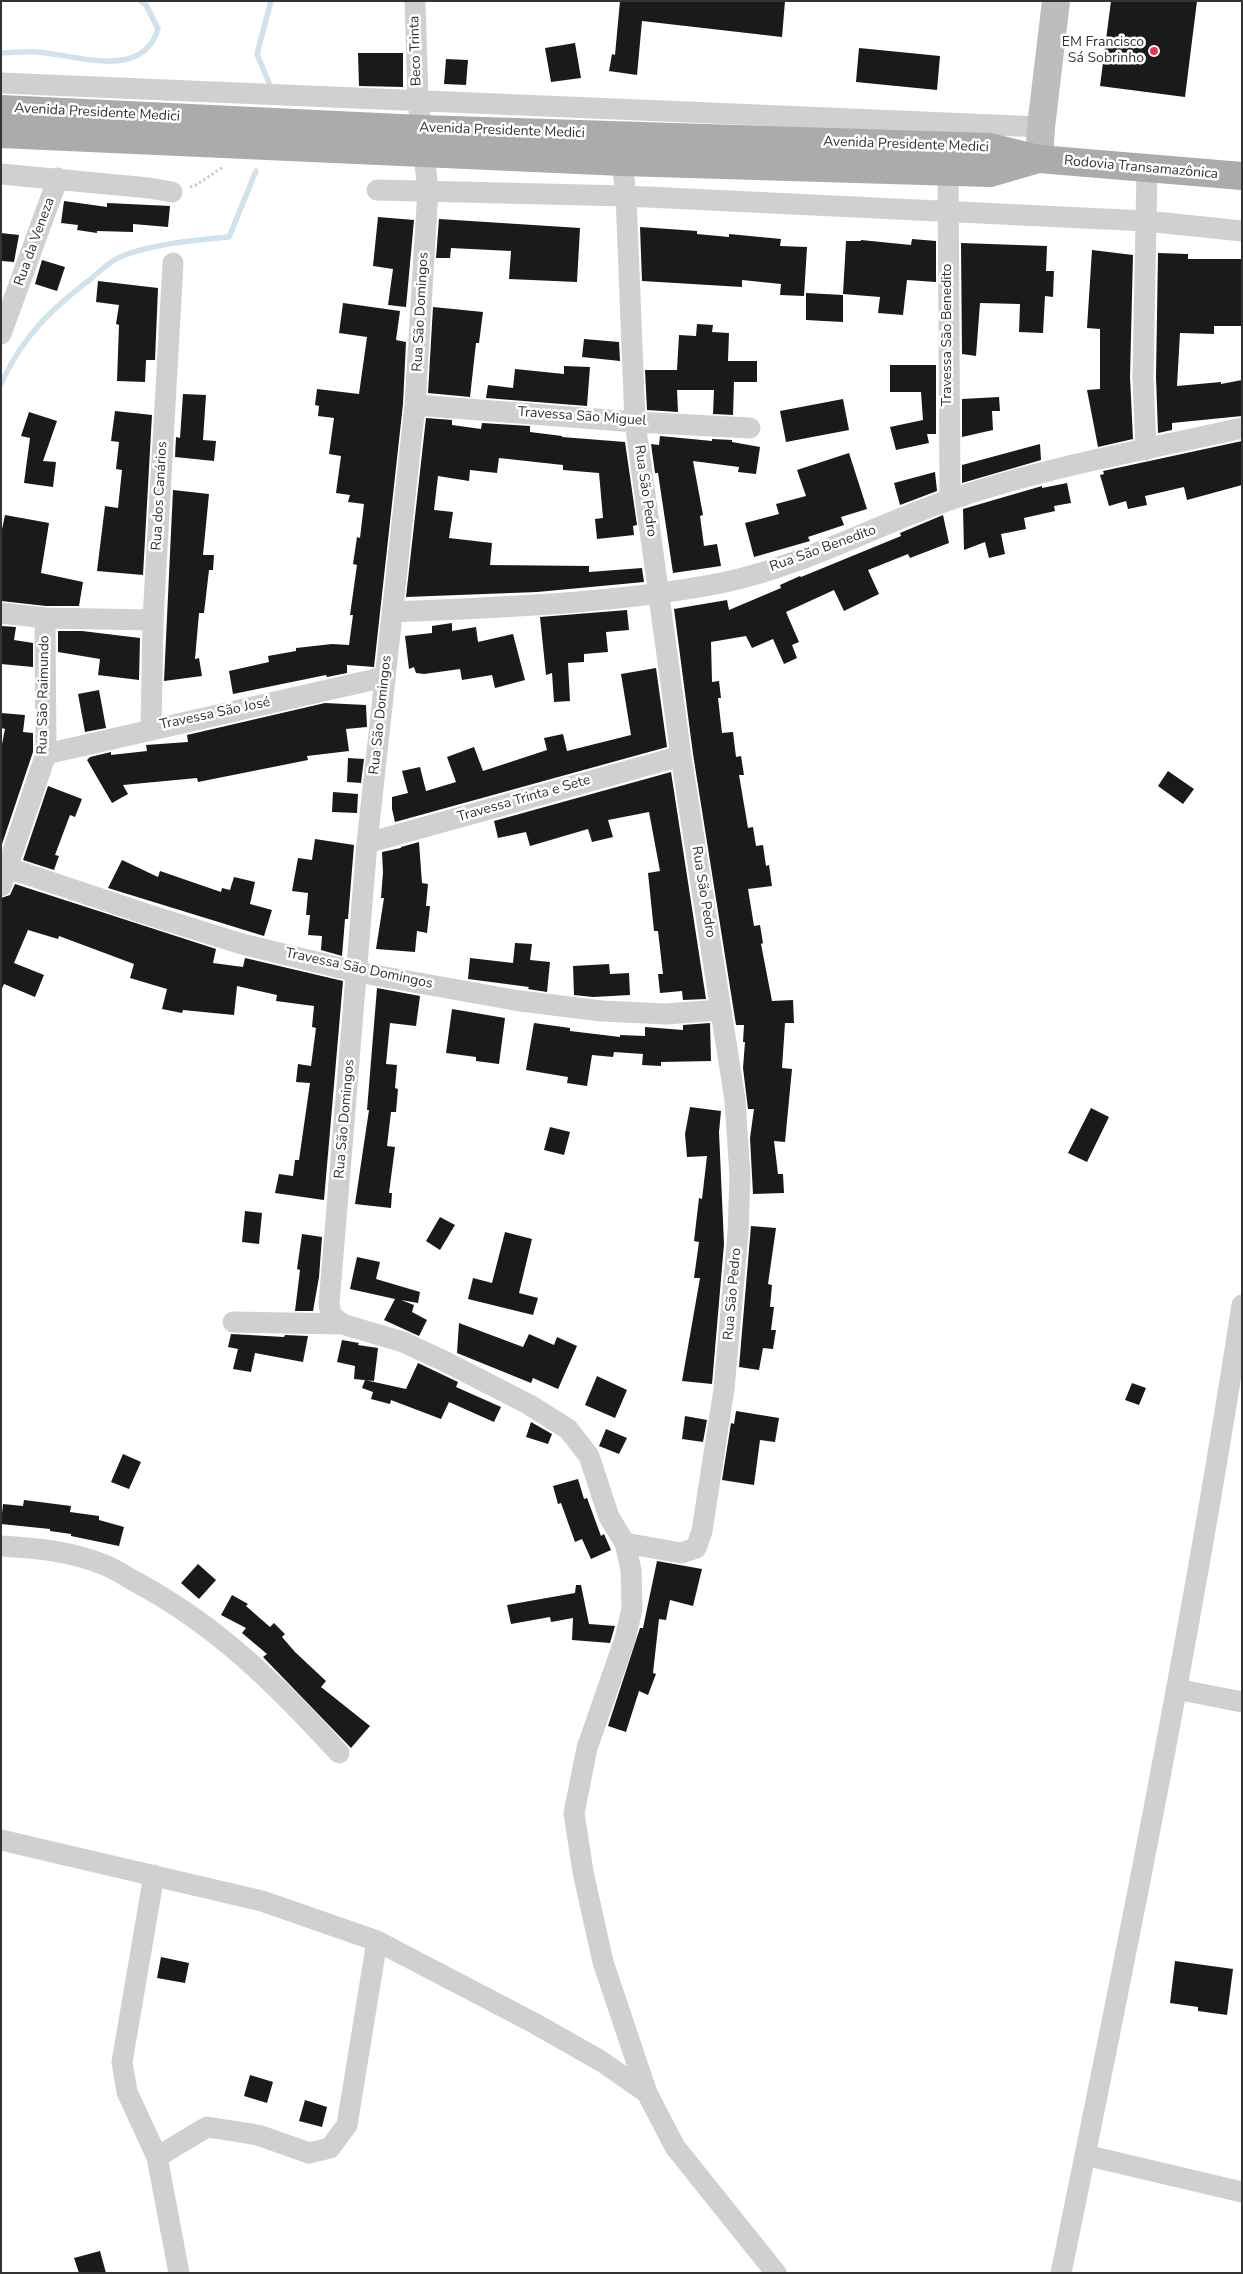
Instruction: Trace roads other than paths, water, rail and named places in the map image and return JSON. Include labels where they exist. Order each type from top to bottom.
[{"type":"main road","name":"Avenida Presidente Medici","points":[[1,108],[422,141],[622,162],[948,170],[990,173],[1039,158]]},
{"type":"main road","name":"Avenida Presidente Medici","points":[[1,134],[240,144],[422,141],[990,147],[1039,158]]},
{"type":"main road","name":"Rodovia Transamazônica","points":[[1039,158],[1242,176]]},
{"type":"street","name":"Beco Trinta","points":[[414,1],[418,101]]},
{"type":"street","points":[[1039,158],[1056,1]]},
{"type":"street","points":[[1,83],[1041,127]]},
{"type":"street","name":"Rua São Domingos","points":[[342,1324],[331,1315],[330,1304],[367,843],[416,405],[428,190],[418,101]]},
{"type":"street","name":"Rua São Pedro","points":[[622,162],[626,196],[635,422],[681,756],[721,1010],[737,1128],[740,1176],[738,1233],[724,1389],[702,1530],[696,1548],[681,1553],[625,1543]]},
{"type":"street","points":[[1146,450],[1143,377],[1147,169]]},
{"type":"street","name":"Travessa São Benedito","points":[[948,170],[950,500]]},
{"type":"street","points":[[1,174],[58,178],[172,192]]},
{"type":"street","name":"Rua da Veneza","points":[[1,334],[58,178]]},
{"type":"street","points":[[377,190],[626,196],[1146,221],[1242,231]]},
{"type":"street","name":"Rua dos Canários","points":[[151,729],[153,620],[172,263]]},
{"type":"street","name":"Travessa São Miguel","points":[[416,405],[635,422],[750,428]]},
{"type":"street","name":"Rua São Benedito","points":[[393,612],[517,606],[660,593],[722,582],[782,566],[950,500],[1017,478],[1242,428]]},
{"type":"street","points":[[1,613],[45,618],[153,620]]},
{"type":"street","name":"Rua São Raimundo","points":[[5,877],[46,754],[45,618]]},
{"type":"street","name":"Travessa São José","points":[[46,754],[385,677]]},
{"type":"street","name":"Travessa Trinta e Sete","points":[[367,843],[681,756]]},
{"type":"street","name":"Travessa São Domingos","points":[[5,877],[233,941],[357,972],[520,1001],[602,1012],[666,1014],[721,1010]]},
{"type":"street","points":[[1061,2273],[1110,2026],[1133,1922],[1225,1413],[1242,1305]]},
{"type":"street","points":[[233,1322],[342,1324],[403,1342],[528,1404],[568,1429],[589,1456],[609,1517],[625,1543],[632,1570],[632,1609],[625,1639],[586,1748],[574,1813],[583,1872],[603,1962],[647,2093],[675,2147],[776,2273]]},
{"type":"street","points":[[1,1546],[47,1549],[102,1564],[170,1600],[216,1633],[286,1694],[339,1753]]},
{"type":"street","points":[[1176,1689],[1242,1702]]},
{"type":"street","points":[[1,1840],[154,1874],[262,1902],[377,1941],[543,2027],[601,2061],[647,2093]]},
{"type":"street","points":[[154,1874],[122,2062],[127,2092],[157,2157],[178,2273]]},
{"type":"street","points":[[157,2157],[207,2127],[258,2135],[309,2153],[330,2148],[347,2125],[377,1941]]},
{"type":"street","points":[[1085,2154],[1242,2192]]},
{"type":"waterway","points":[[1,53],[36,52],[106,61],[123,60],[138,55],[150,45],[158,29],[146,5],[141,1]]},
{"type":"waterway","points":[[269,83],[257,54],[271,1]]},
{"type":"waterway","points":[[1,384],[18,352],[39,325],[63,301],[105,266],[120,257],[145,249],[188,241],[229,237],[256,171]]},
{"type":"place","name":"EM Francisco Sá Sobrinho","points":[[1154,51]]}]
